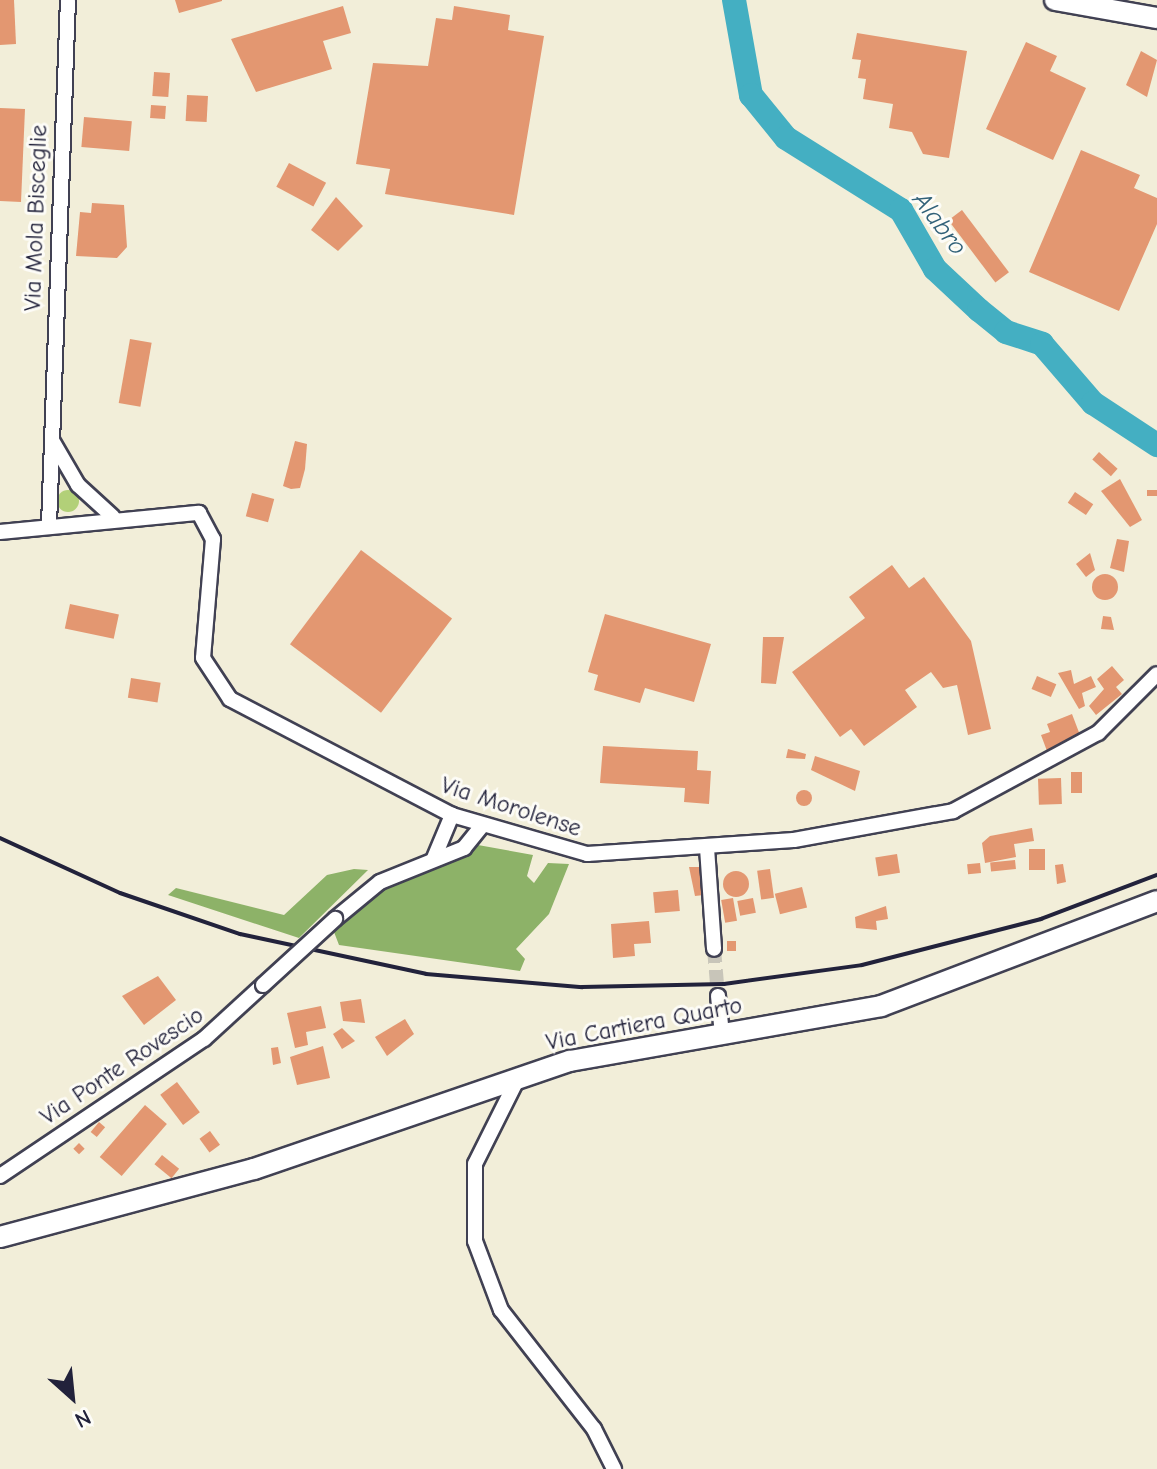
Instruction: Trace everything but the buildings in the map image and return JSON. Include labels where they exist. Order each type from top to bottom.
[{"type":"street","name":"Via Mola Bisceglie","points":[[49,525],[68,0]]},
{"type":"street","points":[[1055,0],[1157,18]]},
{"type":"street","points":[[51,438],[78,485],[113,517]]},
{"type":"street","name":"Via Morolense","points":[[0,532],[181,510],[206,518],[213,539],[202,653],[216,684],[248,709],[452,815],[587,854],[707,848],[878,829],[963,807],[1098,733],[1157,674]]},
{"type":"street","points":[[434,858],[452,815]]},
{"type":"street","points":[[434,858],[468,846],[482,826]]},
{"type":"street","points":[[707,848],[714,949]]},
{"type":"street","name":"Via Ponte Rovescio","points":[[0,1176],[204,1039],[375,886],[434,858]]},
{"type":"street","name":"Via Cartiera Quarto","points":[[0,1237],[254,1169],[518,1077],[589,1057],[850,1013],[1028,955],[1157,901]]},
{"type":"street","points":[[718,996],[722,1035]]},
{"type":"street","points":[[518,1077],[473,1173],[475,1241],[501,1310],[594,1429],[614,1469]]},
{"type":"green space","points":[[68,490],[76,493],[79,501],[76,509],[68,512],[60,509],[57,501],[60,493]]},
{"type":"green space","points":[[478,845],[533,855],[527,876],[534,883],[548,863],[569,864],[549,914],[516,949],[525,959],[520,971],[339,945],[334,932],[371,895]]},
{"type":"green space","points":[[354,869],[368,870],[299,938],[168,895],[176,888],[284,915],[327,875]]},
{"type":"waterway","name":"Alabro","points":[[734,0],[751,95],[786,138],[901,210],[935,269],[979,310],[1006,332],[1042,344],[1093,403],[1157,445]]},
{"type":"tunnel","points":[[714,949],[718,996]]},
{"type":"railway","points":[[0,838],[120,893],[240,934],[426,974],[582,987],[724,984],[862,965],[1041,919],[1157,875]]}]
